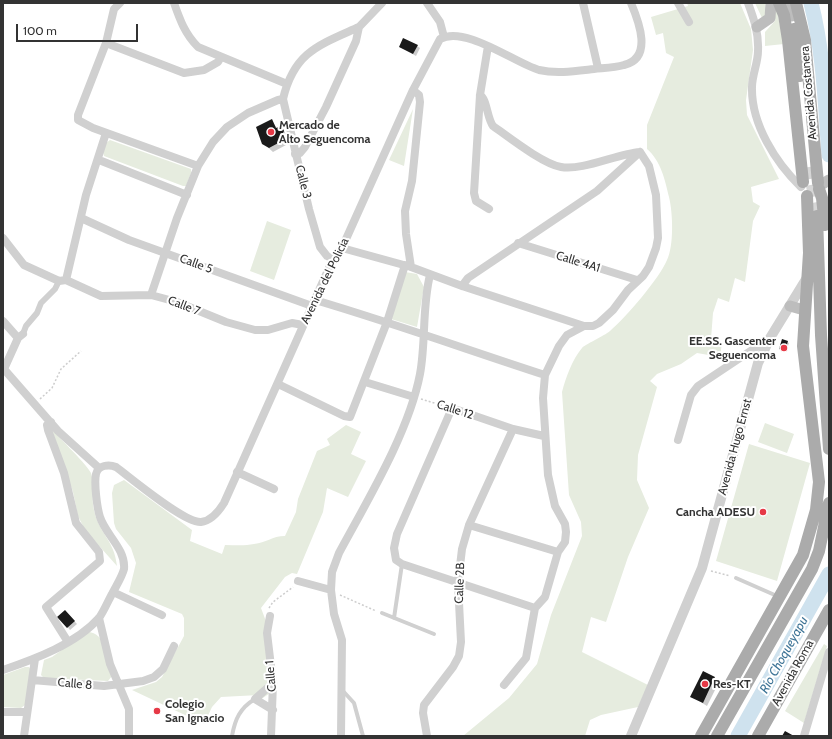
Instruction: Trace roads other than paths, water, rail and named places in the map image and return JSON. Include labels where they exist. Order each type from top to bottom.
[{"type":"main road","points":[[757,27],[770,18],[771,3]]},
{"type":"main road","name":"Avenida Costanera","points":[[780,3],[788,40],[806,210],[809,253],[804,310],[803,346],[819,482]]},
{"type":"main road","points":[[788,3],[792,16],[809,167]]},
{"type":"main road","name":"Avenida Costanera","points":[[796,3],[805,40],[822,184],[825,228],[829,361]]},
{"type":"main road","points":[[811,178],[822,184],[816,194],[804,188],[811,178]]},
{"type":"main road","points":[[817,216],[821,335],[829,449]]},
{"type":"main road","points":[[790,306],[804,310]]},
{"type":"main road","points":[[701,736],[803,555],[811,532],[821,463],[819,353],[821,335]]},
{"type":"main road","points":[[717,736],[812,569],[819,551],[829,503]]},
{"type":"main road","name":"Avenida Roma","points":[[758,736],[829,610]]},
{"type":"main road","name":"Avenida Roma","points":[[765,736],[829,624]]},
{"type":"street","points":[[120,3],[114,9],[106,44],[78,115],[78,120],[106,133],[198,166]]},
{"type":"street","points":[[174,3],[189,38],[198,47],[252,68],[287,84]]},
{"type":"street","points":[[151,295],[165,253],[198,166],[213,142],[227,127],[248,113],[283,99],[287,84],[293,71],[304,56],[320,45],[360,27],[382,3]]},
{"type":"street","points":[[427,3],[440,22],[444,37],[458,37],[488,46],[541,70],[572,71],[624,65],[635,60],[639,55],[642,45],[641,28],[631,3]]},
{"type":"street","points":[[583,3],[598,68]]},
{"type":"street","points":[[678,3],[689,22]]},
{"type":"street","points":[[748,3],[757,27],[758,51],[752,87],[753,108],[758,123],[780,164],[804,188]]},
{"type":"street","points":[[296,154],[300,153],[305,147],[316,127],[356,41],[360,27]]},
{"type":"street","name":"Avenida del Policía","points":[[99,468],[107,465],[116,467],[193,522],[202,522],[218,512],[224,503],[333,260],[342,248],[413,90],[424,71],[436,44],[444,37]]},
{"type":"street","points":[[106,44],[184,73],[204,70],[218,62],[221,57]]},
{"type":"street","points":[[488,46],[480,95],[474,197],[476,201],[489,210]]},
{"type":"street","points":[[278,384],[344,416],[350,417],[365,382],[408,266],[405,211],[412,181],[420,102],[418,95],[413,90]]},
{"type":"street","points":[[480,95],[485,100],[487,117],[492,126],[550,164],[569,168],[640,152]]},
{"type":"street","name":"Calle 3","points":[[283,99],[320,247],[327,256],[333,260]]},
{"type":"street","points":[[3,670],[34,659],[68,642],[99,618],[124,570],[124,564],[116,545],[105,529],[100,518],[96,474],[99,468],[85,457],[50,422],[36,404],[4,369],[26,326],[37,313],[41,303],[62,280],[106,133]]},
{"type":"street","points":[[462,286],[468,278],[597,191],[640,152]]},
{"type":"street","points":[[342,248],[408,266],[462,286],[584,326],[593,326],[599,323],[613,310],[649,267],[658,238],[656,195],[649,166],[640,152]]},
{"type":"street","points":[[99,160],[187,195]]},
{"type":"street","name":"Calle 5","points":[[81,218],[129,240],[165,253],[314,303],[388,322],[425,336],[545,375]]},
{"type":"street","name":"Calle 7","points":[[3,238],[24,265],[101,296],[151,295],[177,302],[226,322],[255,330],[268,330],[292,323],[303,325]]},
{"type":"street","name":"Calle 4A1","points":[[518,243],[637,280]]},
{"type":"street","points":[[341,736],[343,691],[342,640],[334,614],[331,590],[332,572],[339,553],[397,440],[414,397],[420,374],[425,336],[428,282],[430,275]]},
{"type":"street","name":"Avenida Hugo Ernst","points":[[631,736],[702,568],[758,363],[770,338],[808,276]]},
{"type":"street","points":[[3,321],[21,336]]},
{"type":"street","points":[[504,685],[526,658],[535,608],[545,597],[558,552],[565,542],[565,524],[555,506],[548,475],[544,436],[543,398],[545,375],[559,346],[568,335],[584,326]]},
{"type":"street","points":[[678,440],[691,395],[698,386],[770,338]]},
{"type":"street","points":[[365,382],[414,397]]},
{"type":"street","name":"Calle 12","points":[[402,564],[396,560],[394,548],[397,534],[452,408],[513,429],[544,436]]},
{"type":"street","points":[[50,422],[47,425],[48,430],[64,473],[76,523],[100,556],[100,561],[46,607],[68,642]]},
{"type":"street","name":"Calle 2B","points":[[427,736],[423,713],[424,705],[453,668],[459,656],[461,642],[458,583],[462,549],[469,525],[513,429]]},
{"type":"street","points":[[237,472],[274,489]]},
{"type":"street","points":[[469,525],[558,552]]},
{"type":"street","points":[[402,564],[535,608]]},
{"type":"street","points":[[298,581],[331,590]]},
{"type":"street","points":[[113,592],[162,615]]},
{"type":"street","name":"Calle 1","points":[[270,616],[267,633],[273,682],[271,736]]},
{"type":"street","points":[[99,618],[110,664],[129,709],[129,736]]},
{"type":"street","name":"Calle 8","points":[[32,680],[104,686],[118,683],[143,682],[154,677],[163,669],[174,646]]},
{"type":"street","points":[[804,736],[829,652]]},
{"type":"street","points":[[24,736],[34,659]]},
{"type":"street","points":[[272,710],[255,699],[273,682]]},
{"type":"street","points":[[3,712],[27,712]]},
{"type":"lane","points":[[394,618],[402,564]]},
{"type":"lane","points":[[736,578],[780,597]]},
{"type":"lane","points":[[382,613],[434,634]]},
{"type":"lane","points":[[343,691],[354,703],[363,736]]},
{"type":"lane","points":[[232,736],[235,721],[241,710],[255,699]]},
{"type":"waterway","name":"Río Choqueyapu","points":[[811,3],[819,41],[829,155]]},
{"type":"waterway","name":"Río Choqueyapu","points":[[738,736],[829,574]]},
{"type":"tunnel","points":[[809,167],[817,216]]},
{"type":"place","name":"Mercado de Alto Seguencoma","points":[[271,132]]},
{"type":"place","name":"EE.SS. Gascenter Seguencoma","points":[[784,348]]},
{"type":"place","name":"Cancha ADESU","points":[[763,512]]},
{"type":"place","name":"Res-KT","points":[[705,684]]},
{"type":"place","name":"Colegio San Ignacio","points":[[157,711]]}]
